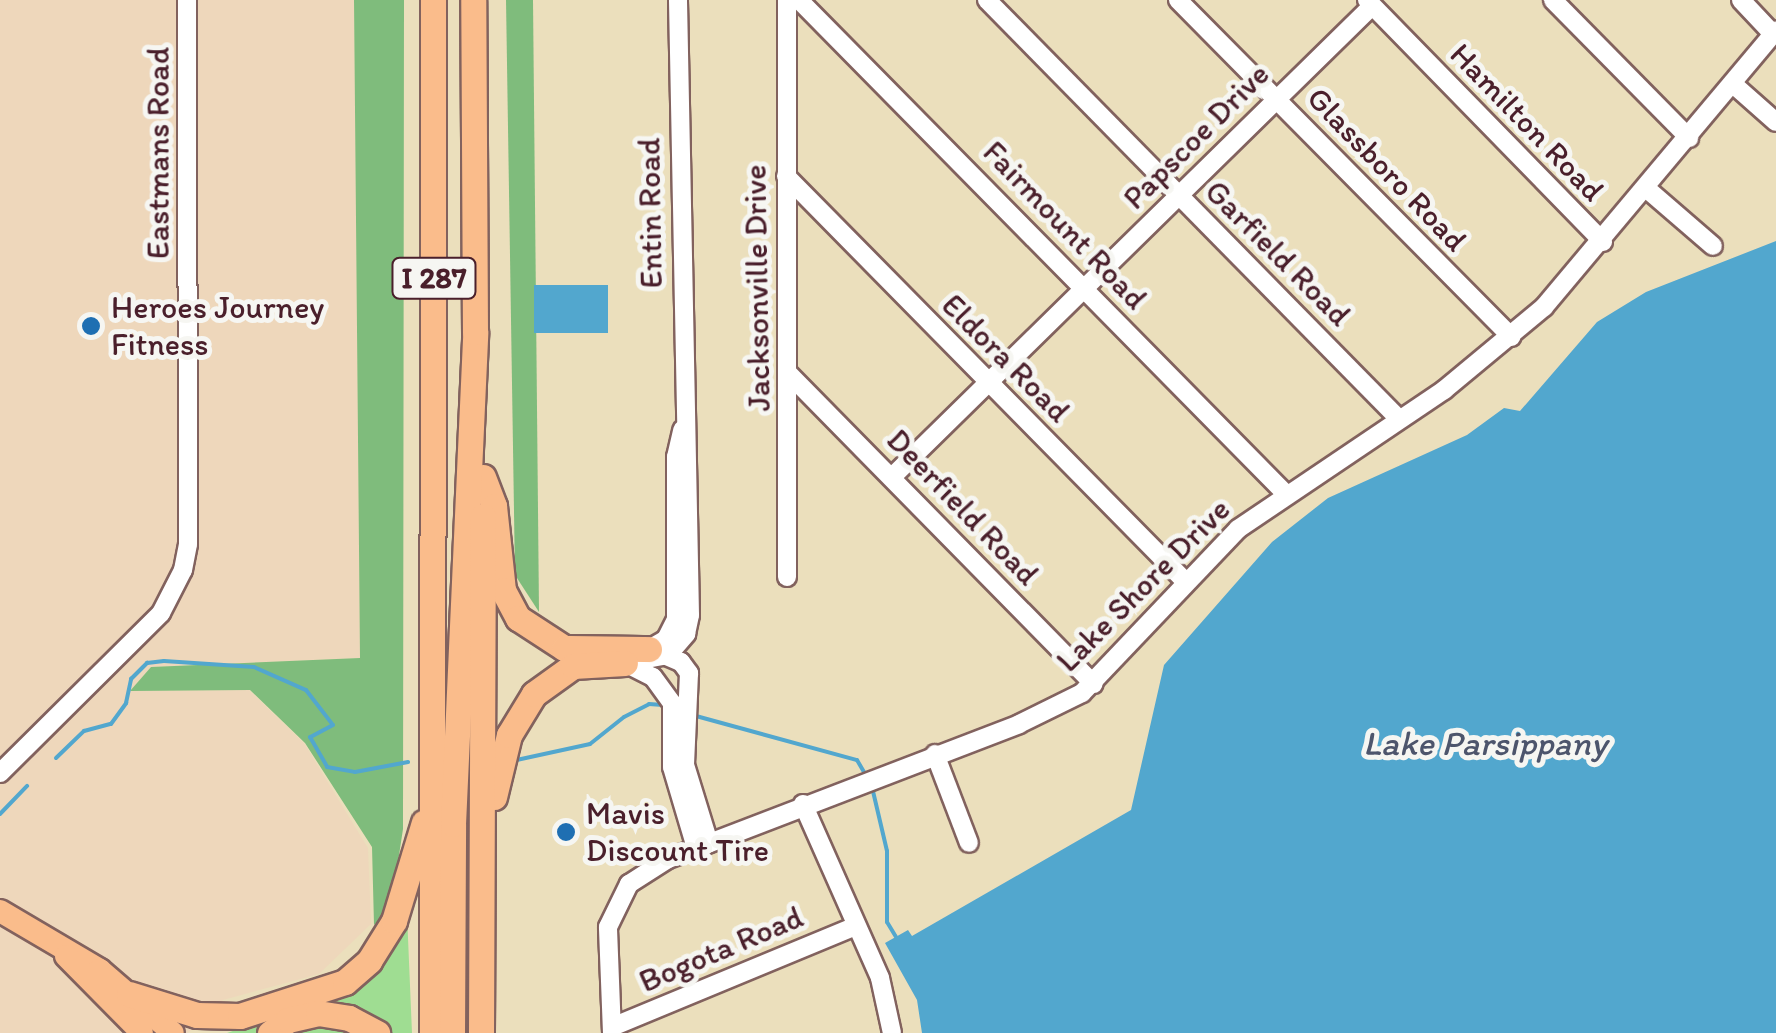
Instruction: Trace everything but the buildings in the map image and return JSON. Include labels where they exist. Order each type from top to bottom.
[{"type":"highway","name":"I 287","points":[[432,1033],[433,0]]},
{"type":"highway","name":"I 287","points":[[473,0],[474,332],[484,382],[481,1033]]},
{"type":"highway","points":[[452,1033],[453,824],[474,332]]},
{"type":"highway","points":[[483,476],[494,506],[503,590],[518,618],[564,648],[658,652]]},
{"type":"highway","points":[[481,906],[497,774],[515,720],[562,670],[625,663]]},
{"type":"highway","points":[[214,1033],[240,1016],[330,988],[369,961],[405,896],[435,774]]},
{"type":"highway","points":[[124,1003],[197,1015],[240,1016]]},
{"type":"highway","points":[[270,1033],[288,1020],[318,1013],[348,1018],[377,1033]]},
{"type":"main road","points":[[0,912],[64,953],[100,970],[142,1033]]},
{"type":"main road","points":[[124,1003],[130,1033]]},
{"type":"main road","points":[[124,1003],[173,1033]]},
{"type":"street","name":"Eastmans Road","points":[[0,773],[161,613],[183,570],[188,544],[187,0]]},
{"type":"street","name":"Entin Road","points":[[658,652],[676,619],[676,457],[683,425],[678,0]]},
{"type":"street","name":"Jacksonville Drive","points":[[787,0],[788,576]]},
{"type":"street","name":"Fairmount Road","points":[[799,0],[1285,493]]},
{"type":"street","name":"Garfield Road","points":[[987,0],[1399,419]]},
{"type":"street","name":"Glassboro Road","points":[[1178,0],[1511,337]]},
{"type":"street","points":[[1553,0],[1688,138]]},
{"type":"street","points":[[1741,0],[1775,32]]},
{"type":"street","name":"Papscoe Drive","points":[[892,477],[1370,3]]},
{"type":"street","name":"Hamilton Road","points":[[1370,3],[1603,242]]},
{"type":"street","name":"Lake Shore Drive","points":[[612,1030],[608,927],[629,884],[703,845],[1058,708],[1094,684],[1184,581],[1285,493],[1399,419],[1511,337],[1603,242],[1775,32]]},
{"type":"street","points":[[1733,84],[1776,122]]},
{"type":"street","name":"Eldora Road","points":[[786,176],[1184,581]]},
{"type":"street","points":[[1647,189],[1713,246]]},
{"type":"street","name":"Deerfield Road","points":[[788,373],[1094,684]]},
{"type":"street","points":[[625,663],[658,652],[689,673],[684,765],[703,845]]},
{"type":"street","points":[[625,663],[653,677],[672,703],[672,767],[703,845]]},
{"type":"street","points":[[935,754],[969,843]]},
{"type":"street","points":[[803,804],[880,978],[892,1033]]},
{"type":"street","name":"Bogota Road","points":[[612,1030],[854,926]]},
{"type":"shaded area","points":[[0,0],[354,0],[360,658],[151,667],[131,691],[249,690],[304,743],[368,848],[371,924],[319,974],[223,1000],[188,1033],[0,1033]]},
{"type":"green space","points":[[354,0],[404,0],[403,829],[391,908],[374,925],[372,847],[305,743],[250,690],[130,691],[151,667],[360,658]]},
{"type":"green space","points":[[506,0],[533,0],[539,612],[515,575]]},
{"type":"green space","points":[[407,914],[412,1033],[227,1033],[333,996]]},
{"type":"water","name":"Lake Parsippany","points":[[1776,241],[1776,1033],[922,1033],[917,1000],[885,943],[908,930],[912,936],[1131,810],[1164,665],[1272,542],[1328,498],[1467,435],[1504,408],[1520,411],[1597,322],[1646,292]]},
{"type":"water","points":[[534,285],[608,285],[608,333],[534,333]]},
{"type":"waterway","points":[[56,758],[84,731],[111,724],[126,703],[131,679],[147,663],[164,661],[254,667],[306,690],[333,725],[310,737],[327,767],[355,772],[408,762]]},
{"type":"waterway","points":[[512,761],[590,744],[624,717],[649,704],[663,705]]},
{"type":"waterway","points":[[696,716],[857,760],[865,774]]},
{"type":"waterway","points":[[0,814],[27,786]]},
{"type":"waterway","points":[[872,787],[887,851],[887,922],[896,937]]},
{"type":"place","name":"Heroes Journey Fitness","points":[[91,326]]},
{"type":"place","name":"Mavis Discount Tire","points":[[566,832]]}]
